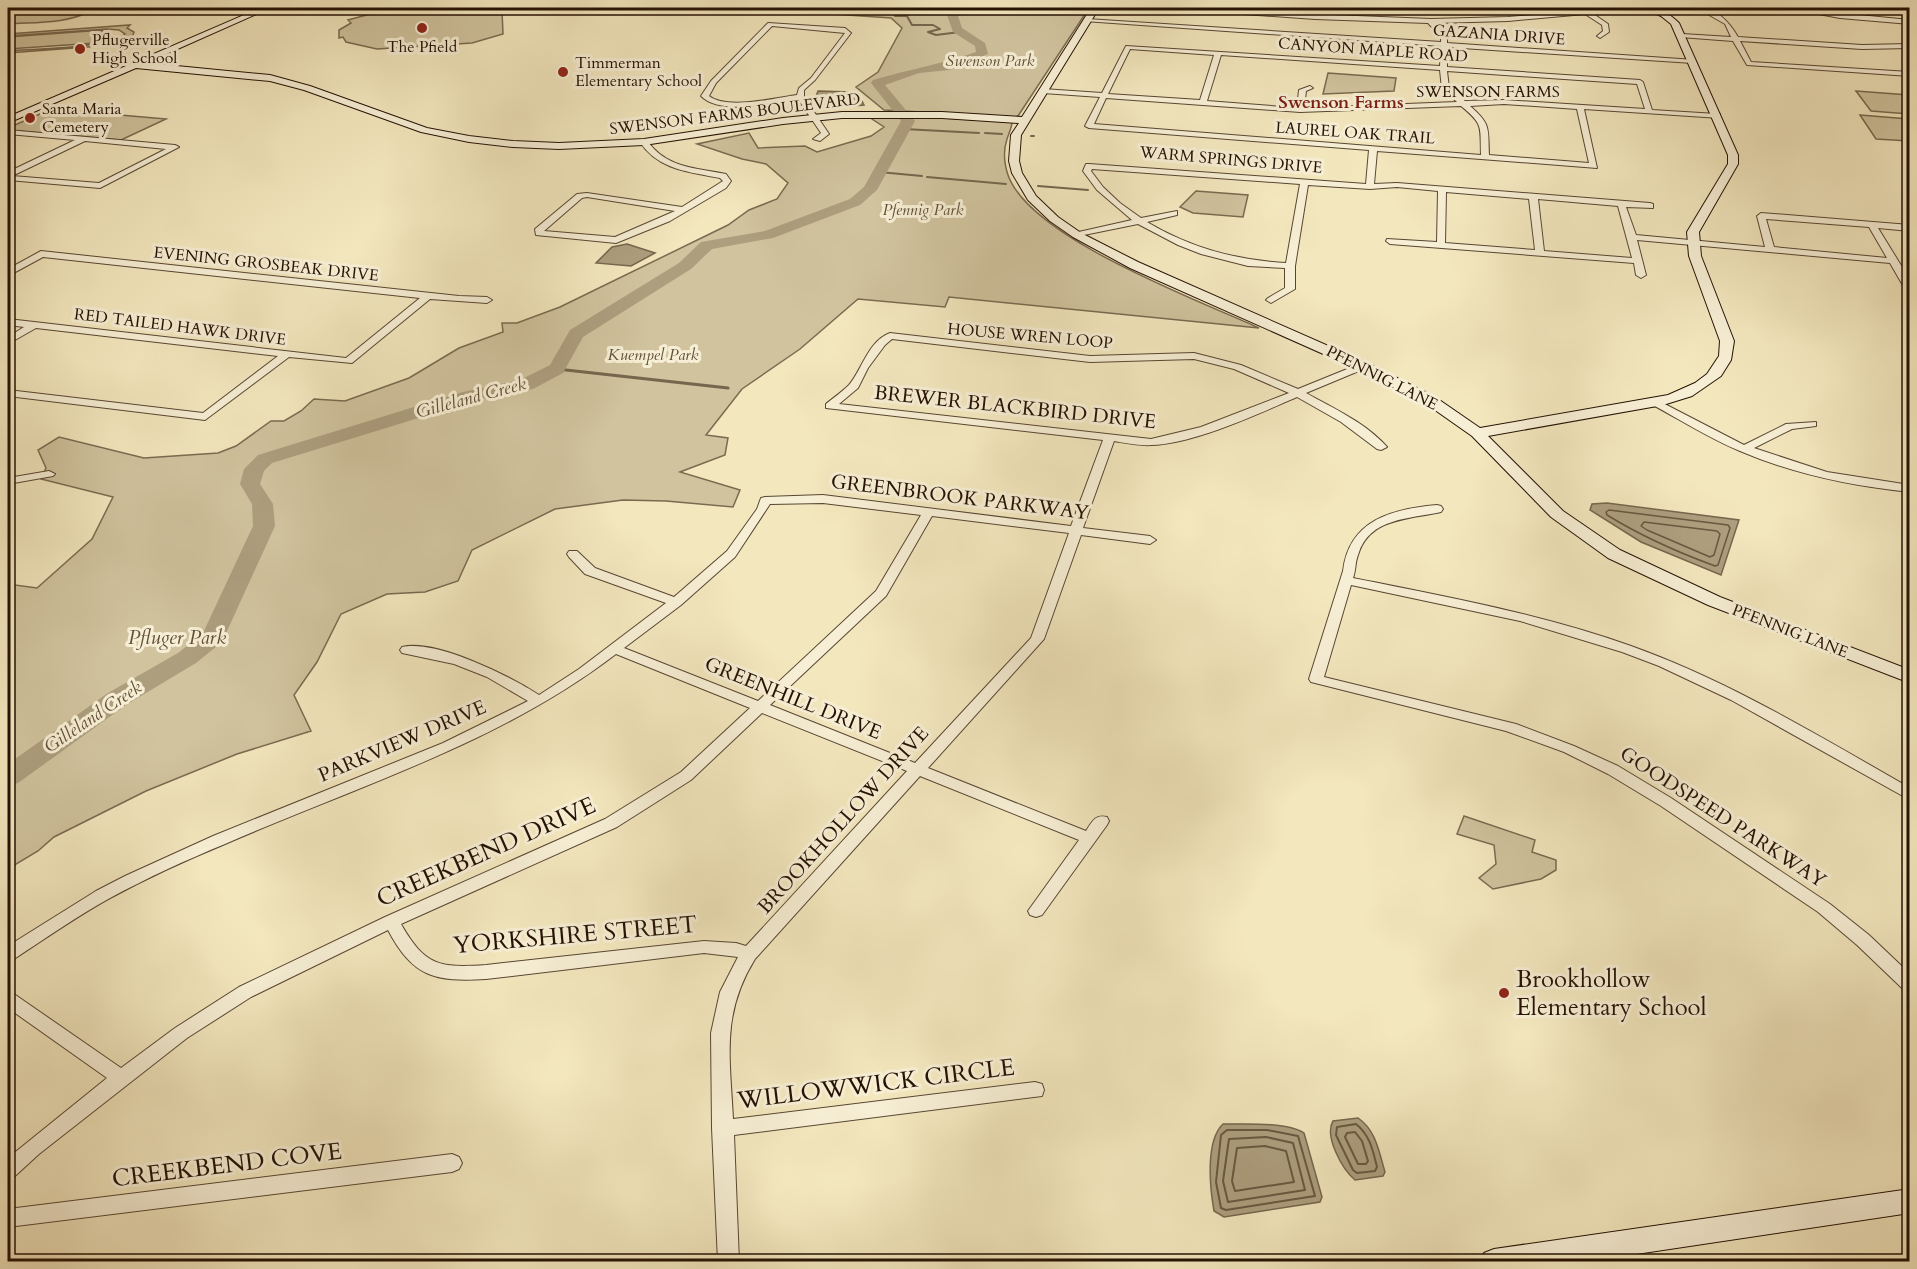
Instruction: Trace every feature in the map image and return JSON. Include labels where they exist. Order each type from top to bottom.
[{"type":"street","points":[[8,120],[266,8]]},
{"type":"street","name":"PFENNIG LANE","points":[[1095,8],[1016,135],[1014,150],[1017,173],[1032,198],[1054,219],[1077,235],[1134,265],[1362,366],[1430,400],[1477,433],[1557,514],[1614,554],[1714,601],[1910,677]]},
{"type":"street","points":[[1160,8],[1331,19],[1430,21],[1500,20],[1621,8]]},
{"type":"street","points":[[1328,37],[1334,8]]},
{"type":"street","points":[[1477,433],[1655,402],[1694,389],[1711,378],[1723,365],[1727,353],[1727,340],[1693,244],[1693,232],[1732,164],[1730,144],[1682,36],[1671,18],[1648,8]]},
{"type":"street","points":[[1700,8],[1728,23],[1749,64],[1910,75]]},
{"type":"street","points":[[1791,8],[1840,16],[1910,22]]},
{"type":"street","points":[[1586,12],[1605,24],[1606,32],[1600,36]]},
{"type":"street","points":[[1835,22],[1840,16]]},
{"type":"street","points":[[1500,20],[1512,26]]},
{"type":"street","name":"GAZANIA DRIVE","points":[[1087,21],[1693,61]]},
{"type":"street","points":[[1430,21],[1444,37],[1443,80],[1446,89],[1481,119],[1484,126],[1485,157]]},
{"type":"street","points":[[800,97],[733,105],[707,101],[705,96],[712,82],[770,24],[842,29],[848,32],[813,78],[801,89],[800,97],[825,134],[817,139]]},
{"type":"street","points":[[1682,36],[1862,47],[1910,46]]},
{"type":"street","name":"CANYON MAPLE ROAD","points":[[1104,96],[1128,46],[1640,82],[1649,111]]},
{"type":"street","points":[[1203,103],[1218,53]]},
{"type":"street","name":"SWENSON FARMS BOULEVARD","points":[[134,65],[270,78],[307,88],[425,130],[469,139],[559,146],[644,142],[815,117],[884,114],[1025,120]]},
{"type":"street","points":[[1300,110],[1304,90],[1310,88]]},
{"type":"street","name":"SWENSON FARMS","points":[[1043,91],[1300,110],[1530,103],[1717,116]]},
{"type":"street","name":"LAUREL OAK TRAIL","points":[[1104,96],[1089,126],[1594,166],[1580,106]]},
{"type":"street","points":[[8,132],[175,147],[100,186],[8,176]]},
{"type":"street","points":[[8,176],[84,139]]},
{"type":"street","points":[[644,142],[648,152],[655,158],[669,164],[723,176],[727,181],[723,186],[667,219],[616,240],[543,235],[538,231],[580,196],[587,195],[681,209]]},
{"type":"street","points":[[1370,187],[1373,148]]},
{"type":"street","name":"WARM SPRINGS DRIVE","points":[[1140,221],[1113,202],[1096,186],[1087,171],[1089,165],[1370,187],[1396,185],[1650,206]]},
{"type":"street","points":[[1271,300],[1290,289],[1290,266],[1304,182]]},
{"type":"street","points":[[1441,245],[1442,189]]},
{"type":"street","points":[[1533,196],[1540,254]]},
{"type":"street","points":[[1622,204],[1641,275]]},
{"type":"street","points":[[1077,235],[1174,213]]},
{"type":"street","points":[[1770,250],[1761,216],[1910,228]]},
{"type":"street","points":[[1140,221],[1174,239],[1224,257],[1248,263],[1290,266]]},
{"type":"street","points":[[1872,225],[1893,261],[1905,273],[1910,289]]},
{"type":"street","points":[[1632,237],[1893,261]]},
{"type":"street","points":[[1390,241],[1638,261]]},
{"type":"street","name":"EVENING GROSBEAK DRIVE","points":[[8,273],[41,254],[428,296],[487,300]]},
{"type":"street","name":"RED TAILED HAWK DRIVE","points":[[8,322],[348,361],[428,296]]},
{"type":"street","points":[[8,341],[34,325]]},
{"type":"street","name":"HOUSE WREN LOOP","points":[[830,405],[854,386],[881,343],[890,336],[920,342],[1093,359],[1173,355],[1207,357],[1239,367],[1297,393],[1365,432],[1381,447]]},
{"type":"street","points":[[8,393],[205,417],[287,354]]},
{"type":"street","name":"BREWER BLACKBIRD DRIVE","points":[[830,405],[1109,439],[1151,442],[1173,439],[1223,424],[1362,366]]},
{"type":"street","points":[[1655,402],[1744,448],[1810,471],[1866,483],[1910,489]]},
{"type":"street","points":[[1744,448],[1790,426],[1812,424]]},
{"type":"street","name":"BROOKHOLLOW DRIVE","points":[[729,1262],[722,1128],[721,1011],[728,989],[749,954],[1037,639],[1109,439]]},
{"type":"street","points":[[8,481],[50,474]]},
{"type":"street","name":"GREENBROOK PARKWAY","points":[[765,501],[823,499],[1150,540]]},
{"type":"street","name":"PARKVIEW DRIVE","points":[[8,954],[93,900],[140,876],[219,840],[459,741],[539,701],[615,649],[676,602],[731,554],[764,509],[765,501]]},
{"type":"street","points":[[1437,509],[1402,512],[1376,524],[1356,543],[1348,559],[1349,571],[1345,580],[1547,623],[1629,650],[1720,689],[1910,795]]},
{"type":"street","name":"CREEKBEND DRIVE","points":[[8,1170],[32,1148],[121,1078],[181,1033],[245,992],[391,921],[611,823],[686,776],[881,593],[928,513]]},
{"type":"street","points":[[573,554],[590,570],[676,602]]},
{"type":"street","name":"GOODSPEED PARKWAY","points":[[1345,580],[1316,680],[1511,727],[1569,749],[1612,770],[1666,802],[1824,908],[1863,940],[1910,984]]},
{"type":"street","name":"GREENHILL DRIVE","points":[[615,649],[1089,838]]},
{"type":"street","points":[[407,650],[442,654],[470,664],[505,680],[539,701]]},
{"type":"street","points":[[1036,911],[1101,821]]},
{"type":"street","name":"YORKSHIRE STREET","points":[[391,921],[406,948],[420,963],[447,971],[489,971],[704,947],[736,949],[749,954]]},
{"type":"street","points":[[8,999],[121,1078]]},
{"type":"street","name":"WILLOWWICK CIRCLE","points":[[722,1128],[1035,1090]]},
{"type":"street","name":"CREEKBEND COVE","points":[[8,1218],[452,1163]]},
{"type":"street","points":[[1494,1262],[1910,1201]]},
{"type":"green space","points":[[8,8],[82,8],[88,12],[59,21],[8,24]]},
{"type":"green space","name":"The Pfield","points":[[422,8],[486,8],[502,11],[503,34],[472,43],[377,49],[346,42],[343,37],[339,38],[339,30],[351,23],[348,20],[378,12]]},
{"type":"green space","name":"Swenson Park","points":[[742,8],[1089,8],[1018,116],[1014,117],[884,110],[856,87],[878,72],[902,28],[891,18]]},
{"type":"green space","points":[[130,25],[127,28],[134,32],[133,35],[123,41],[101,46],[8,53],[8,51],[88,45],[117,39],[125,34],[119,30],[107,29],[8,36],[8,34]]},
{"type":"green space","points":[[103,30],[96,43],[8,49],[8,37]]},
{"type":"green space","points":[[1328,73],[1396,78],[1394,91],[1323,94]]},
{"type":"green space","points":[[1856,91],[1909,95],[1909,114],[1871,111]]},
{"type":"green space","points":[[51,109],[166,119],[121,140],[8,130]]},
{"type":"green space","points":[[1860,115],[1909,119],[1909,141],[1876,139]]},
{"type":"green space","points":[[869,117],[924,117],[1012,122],[1005,152],[1008,175],[1023,199],[1048,222],[1119,265],[1259,328],[949,297],[945,307],[858,299],[800,349],[742,389],[706,435],[728,438],[725,455],[680,472],[740,490],[733,507],[623,500],[555,509],[472,550],[458,581],[425,592],[387,594],[341,614],[317,662],[294,695],[311,731],[237,754],[146,791],[54,837],[38,851],[8,869],[8,584],[37,588],[92,539],[113,497],[41,479],[46,468],[38,450],[59,437],[144,458],[218,453],[236,446],[271,421],[284,421],[301,411],[314,399],[345,401],[409,378],[459,348],[503,332],[502,323],[517,323],[560,307],[728,225],[749,210],[777,199],[788,183],[766,164],[742,159],[697,144],[749,133],[758,148],[805,146],[817,152],[871,136],[884,127]]},
{"type":"green space","points":[[1196,191],[1248,195],[1243,217],[1193,213],[1180,207]]},
{"type":"green space","points":[[1464,816],[1535,840],[1532,852],[1556,860],[1556,870],[1541,879],[1493,889],[1479,878],[1496,864],[1494,845],[1457,834]]},
{"type":"water","points":[[818,91],[852,92],[850,97],[862,101],[864,105],[824,108],[815,99]]},
{"type":"water","points":[[627,244],[655,253],[631,266],[596,263],[612,247]]},
{"type":"water","points":[[1607,503],[1739,520],[1721,575],[1641,542],[1590,510],[1592,504]]},
{"type":"water","points":[[1358,1118],[1373,1135],[1385,1172],[1383,1176],[1355,1180],[1336,1152],[1331,1135],[1333,1121]]},
{"type":"water","points":[[1223,1124],[1277,1125],[1297,1129],[1304,1133],[1322,1197],[1320,1202],[1224,1217],[1214,1211],[1210,1178],[1211,1153],[1217,1132]]},
{"type":"waterway","points":[[830,8],[850,8]]},
{"type":"waterway","points":[[864,8],[872,13],[882,14],[891,10],[904,11],[907,13],[895,13],[895,16],[907,16],[912,25],[933,25],[940,29],[928,32],[936,35],[960,32]]},
{"type":"waterway","name":"Gilleland Creek","points":[[8,777],[117,699],[187,658],[213,637],[264,526],[263,504],[250,484],[254,469],[265,459],[470,396],[526,385],[557,369],[576,334],[685,266],[707,245],[768,235],[855,202],[870,190],[908,121],[877,83],[918,70],[945,67],[982,54],[981,45],[957,30],[952,15],[966,8]]},
{"type":"waterway","points":[[1344,8],[1433,10],[1486,8]]},
{"type":"waterway","points":[[904,129],[979,133]]},
{"type":"waterway","points":[[985,133],[1002,134]]},
{"type":"waterway","points":[[879,172],[922,176]]},
{"type":"waterway","points":[[927,177],[1006,184]]},
{"type":"waterway","points":[[1038,186],[1088,190]]},
{"type":"waterway","points":[[557,369],[728,388]]},
{"type":"place","name":"The Pfield","points":[[422,28]]},
{"type":"place","name":"Pflugerville High School","points":[[80,49]]},
{"type":"place","name":"Timmerman Elementary School","points":[[563,72]]},
{"type":"place","name":"Santa Maria Cemetery","points":[[30,118]]},
{"type":"place","name":"Brookhollow Elementary School","points":[[1504,993]]},
{"type":"district","name":"Swenson Farms","points":[[1341,102]]},
{"type":"park label","name":"Pfennig Park","points":[[923,210]]},
{"type":"park label","name":"Kuempel Park","points":[[653,355]]},
{"type":"park label","name":"Pfluger Park","points":[[177,637]]}]
